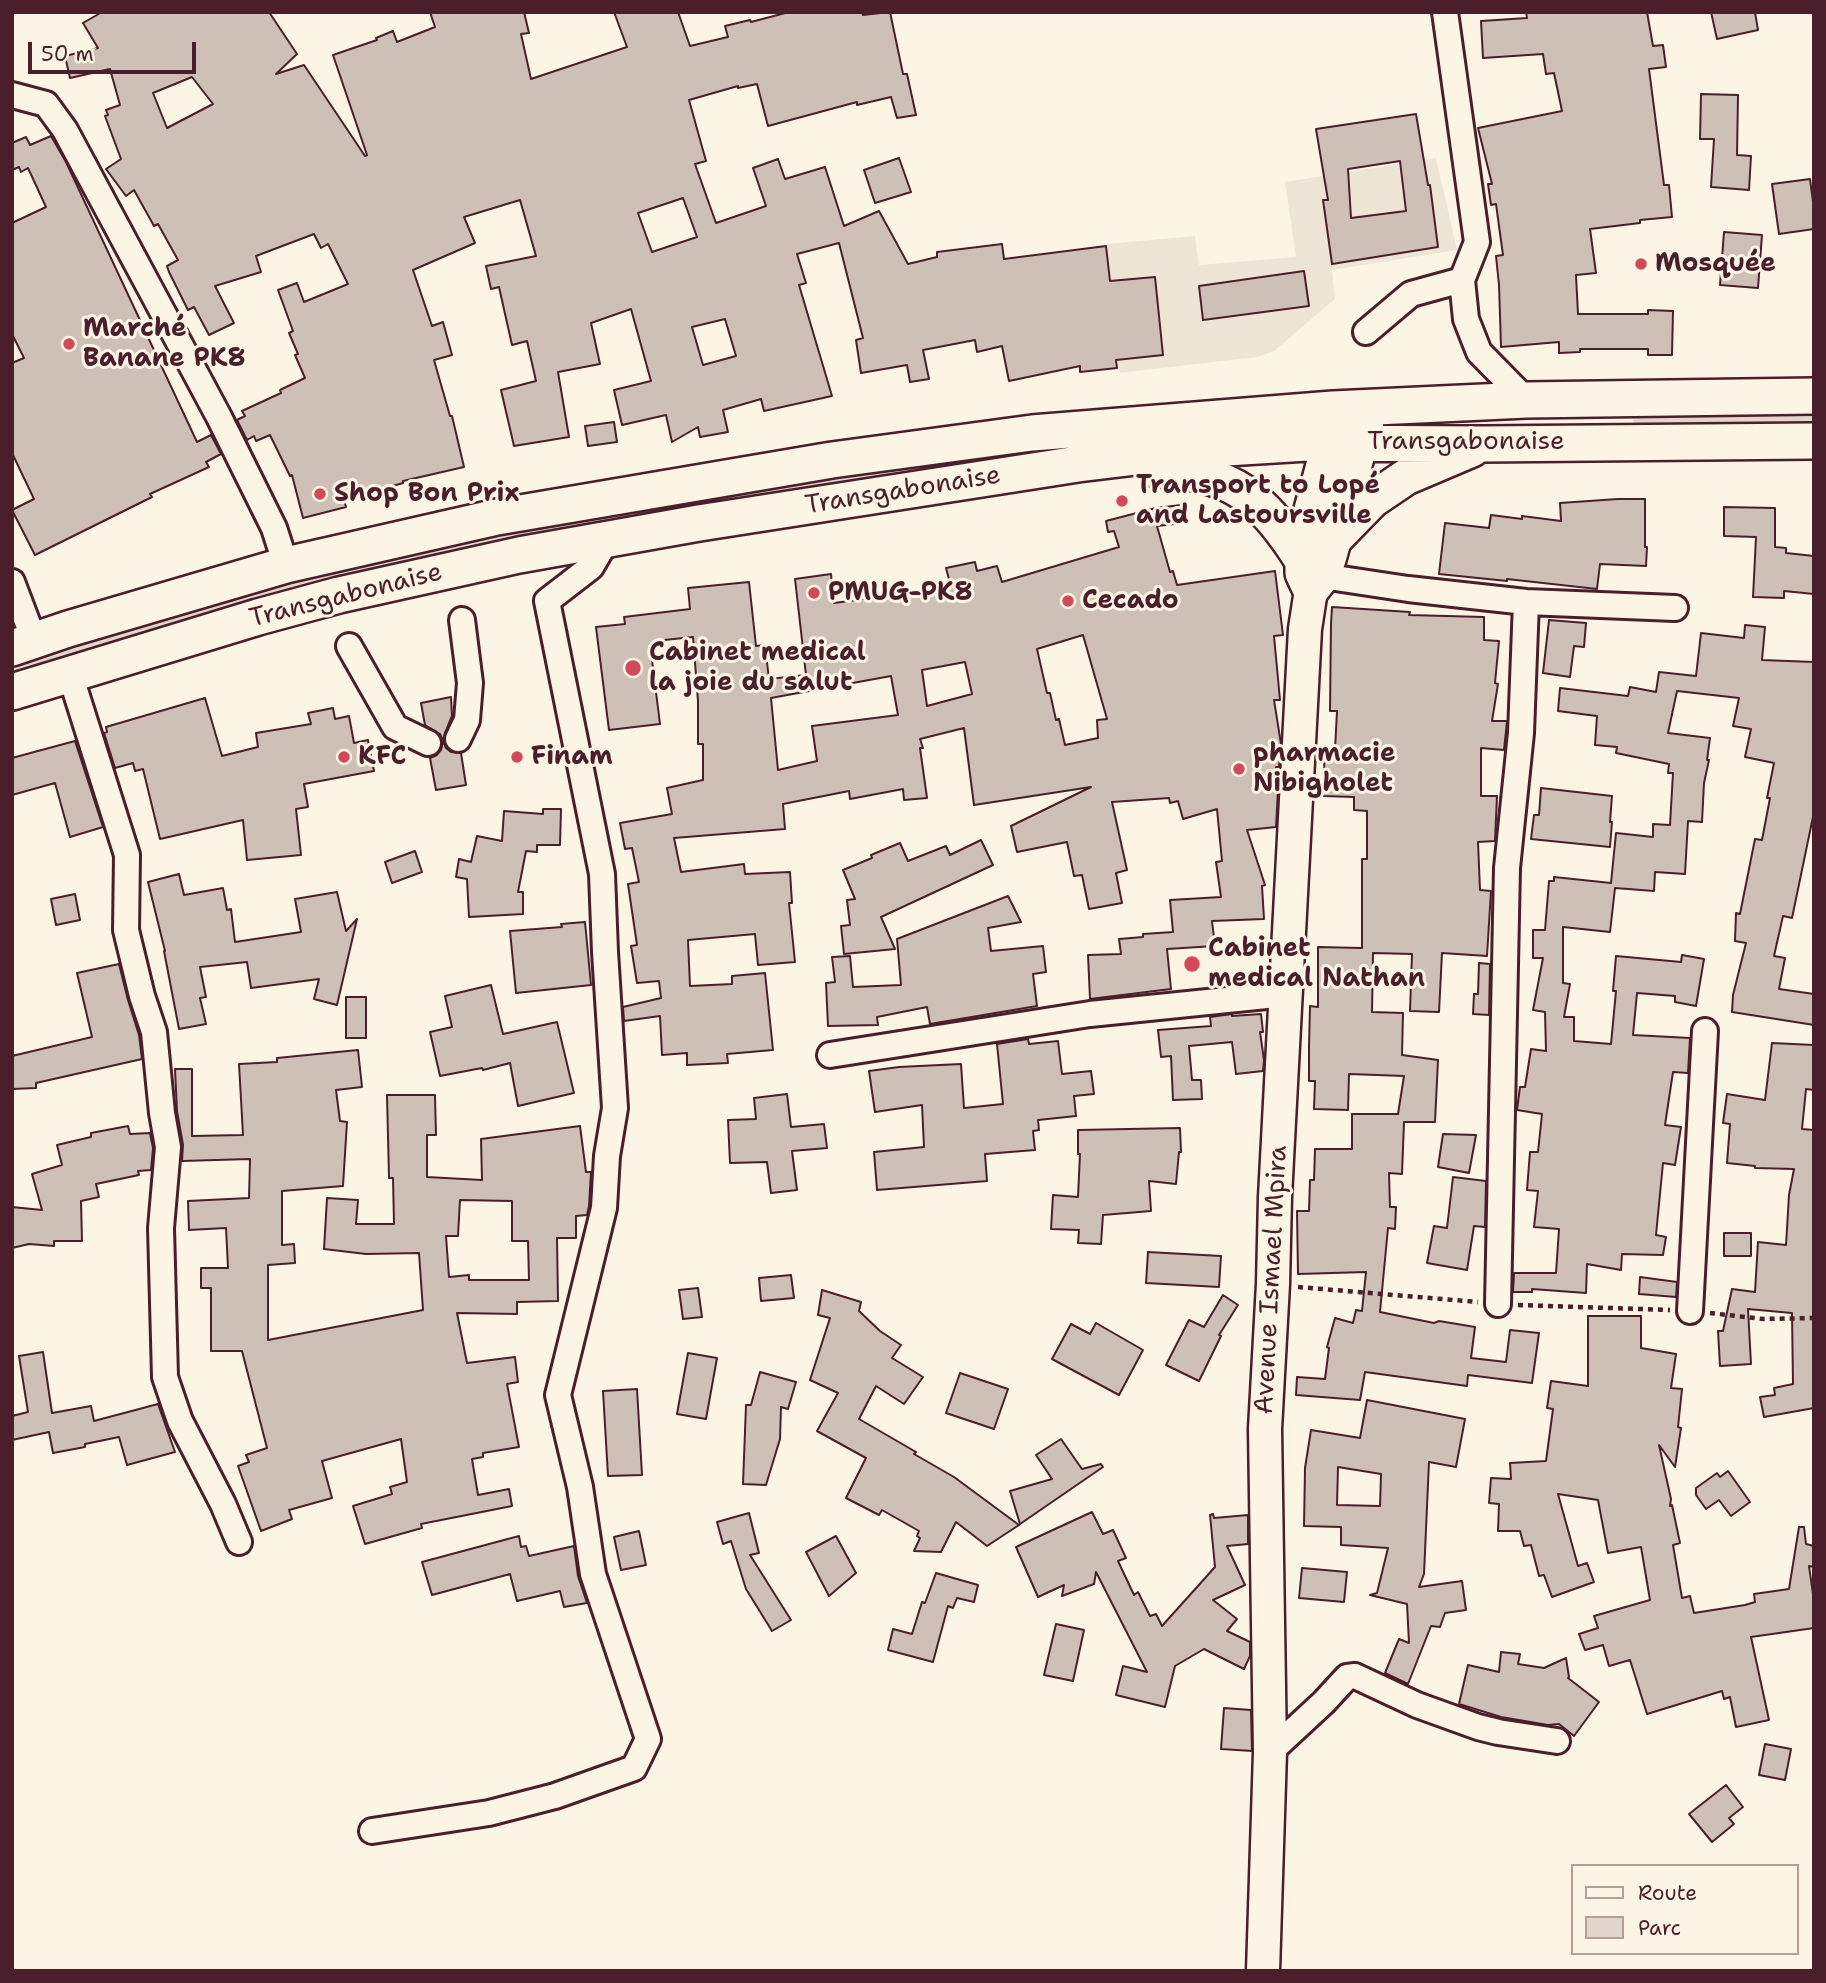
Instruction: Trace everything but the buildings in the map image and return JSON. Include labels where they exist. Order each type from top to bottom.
[{"type":"highway","name":"Transgabonaise","points":[[12,692],[339,595],[519,555],[608,538],[1078,464],[1341,431],[1370,408],[1526,400],[1814,396]]},
{"type":"highway","name":"Transgabonaise","points":[[23,644],[286,565],[498,517],[832,460],[1032,433],[1341,431],[1483,444],[1814,441]]},
{"type":"highway","points":[[1333,540],[1341,431]]},
{"type":"highway","points":[[1312,576],[1306,532],[1341,431]]},
{"type":"highway","points":[[1312,576],[1333,540],[1372,500],[1406,477],[1483,444]]},
{"type":"highway","points":[[1078,464],[1185,470],[1228,482],[1262,507],[1293,545],[1312,576]]},
{"type":"main road","name":"Avenue Ismael Mpira","points":[[1263,1971],[1269,1752],[1265,1429],[1305,629],[1312,576]]},
{"type":"street","points":[[1445,12],[1477,242],[1462,279],[1466,320],[1479,352],[1526,400]]},
{"type":"street","points":[[12,95],[46,104],[65,130],[219,417],[274,528],[286,565]]},
{"type":"street","points":[[1366,332],[1411,294],[1462,279]]},
{"type":"street","points":[[372,1831],[489,1813],[555,1796],[634,1768],[648,1739],[593,1574],[580,1487],[558,1395],[604,1208],[607,1156],[615,1108],[602,874],[547,601],[592,567],[608,538]]},
{"type":"street","points":[[1312,576],[1526,602],[1675,608]]},
{"type":"street","points":[[12,582],[23,644]]},
{"type":"street","points":[[1498,1304],[1507,868],[1521,733],[1526,602]]},
{"type":"street","points":[[458,739],[467,720],[470,683],[462,620]]},
{"type":"street","points":[[349,646],[395,727],[428,743]]},
{"type":"street","points":[[70,674],[127,855],[127,930],[142,996],[154,1032],[162,1112],[169,1147],[162,1228],[165,1377],[180,1421],[223,1504],[239,1542]]},
{"type":"street","points":[[830,1055],[1090,1014],[1286,994]]},
{"type":"street","points":[[1690,1311],[1705,1031]]},
{"type":"street","points":[[1269,1752],[1348,1677],[1355,1676],[1417,1705],[1478,1727],[1557,1741]]},
{"type":"path","points":[[1273,1284],[1498,1304],[1690,1311],[1763,1319],[1814,1318]]},
{"type":"shaded area","points":[[1436,158],[1457,250],[1332,270],[1335,299],[1274,351],[1257,357],[1119,373],[1107,244],[1195,236],[1199,265],[1296,257],[1285,182]]},
{"type":"green space","points":[[1668,414],[1814,414],[1814,426],[1635,426],[1633,418]]},
{"type":"green space","points":[[1054,446],[1053,453],[12,678],[12,664],[210,602],[365,562],[648,503]]},
{"type":"place","name":"Mosquée","points":[[1641,264]]},
{"type":"place","name":"Marché Banane PK8","points":[[69,344]]},
{"type":"place","name":"Shop Bon Prix","points":[[320,494]]},
{"type":"place","name":"Transport to Lopé and Lastoursville","points":[[1122,501]]},
{"type":"place","name":"PMUG-PK8","points":[[814,593]]},
{"type":"place","name":"Cecado","points":[[1068,601]]},
{"type":"place","name":"Cabinet medical la joie du salut","points":[[633,668]]},
{"type":"place","name":"KFC","points":[[344,757]]},
{"type":"place","name":"Finam","points":[[517,757]]},
{"type":"place","name":"pharmacie Nibigholet","points":[[1239,769]]},
{"type":"place","name":"Cabinet medical Nathan","points":[[1192,964]]}]
